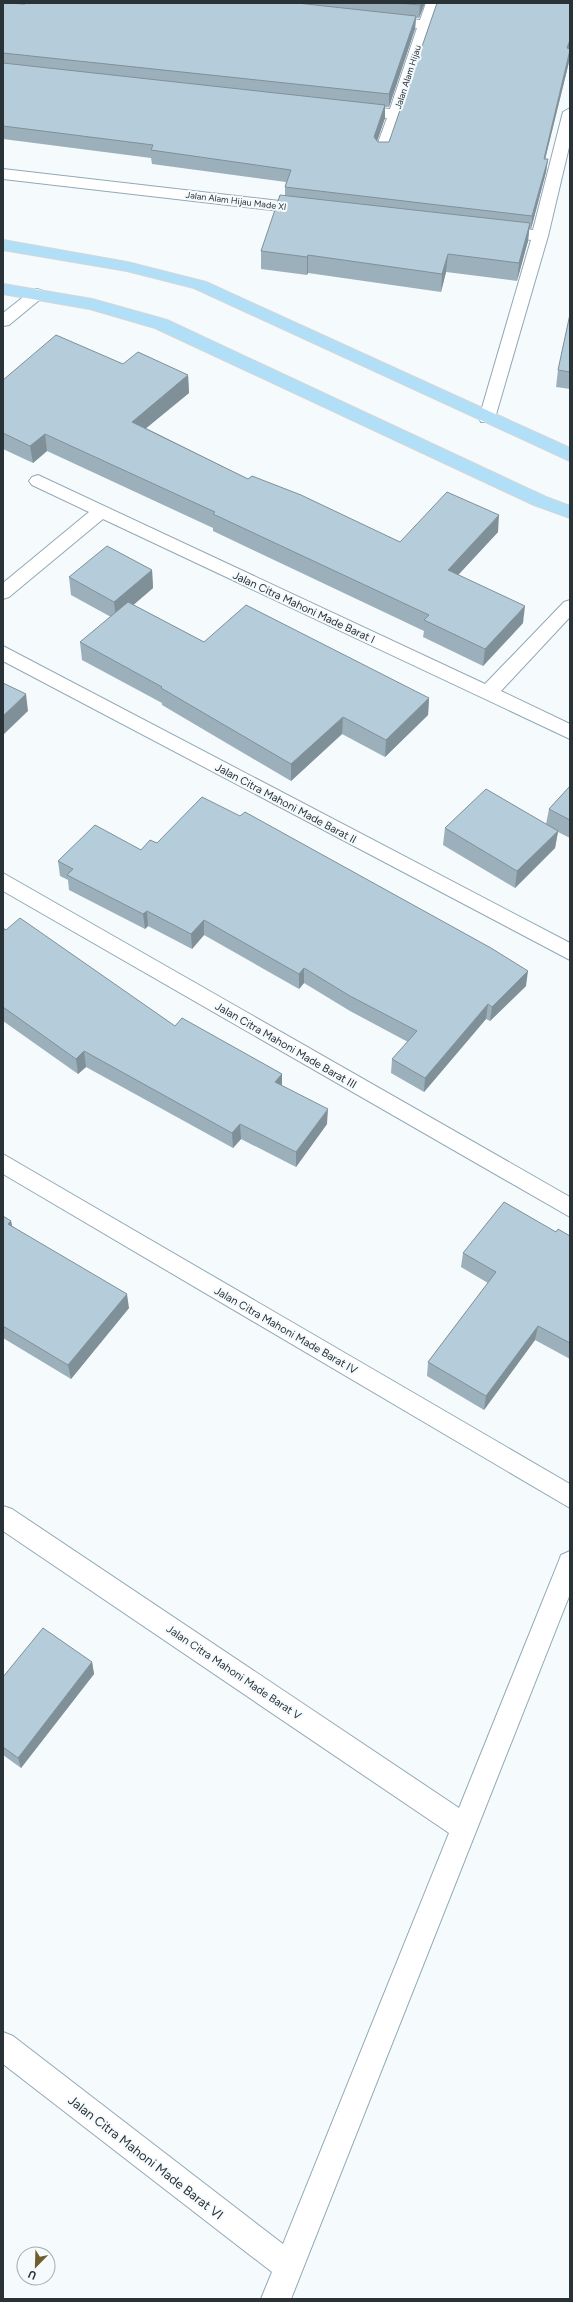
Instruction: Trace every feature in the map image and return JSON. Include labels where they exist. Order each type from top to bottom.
[{"type":"main road","points":[[4,245],[120,264],[161,273],[200,285],[570,455]]},
{"type":"main road","points":[[3,289],[92,304],[161,324],[540,501],[570,512]]},
{"type":"street","name":"Jalan Alam Hijau","points":[[383,151],[432,3]]},
{"type":"street","points":[[371,19],[425,25]]},
{"type":"street","points":[[341,108],[396,114]]},
{"type":"street","points":[[487,418],[540,236],[570,112]]},
{"type":"street","name":"Jalan Alam Hijau Made XI","points":[[3,174],[319,210]]},
{"type":"street","points":[[485,230],[540,236]]},
{"type":"street","points":[[3,320],[37,294]]},
{"type":"street","name":"Jalan Citra Mahoni Made Barat I","points":[[38,481],[570,732]]},
{"type":"street","points":[[3,593],[101,511]]},
{"type":"street","points":[[488,693],[570,606]]},
{"type":"street","name":"Jalan Citra Mahoni Made Barat II","points":[[3,653],[570,952]]},
{"type":"street","name":"Jalan Citra Mahoni Made Barat III","points":[[3,881],[570,1208]]},
{"type":"street","name":"Jalan Citra Mahoni Made Barat IV","points":[[3,1163],[570,1497]]},
{"type":"street","name":"Jalan Citra Mahoni Made Barat V","points":[[3,1517],[464,1827]]},
{"type":"street","points":[[276,2299],[570,1563]]},
{"type":"street","name":"Jalan Citra Mahoni Made Barat VI","points":[[3,2046],[289,2267]]},
{"type":"building","points":[[3,3],[297,3],[416,16],[389,94],[3,53]]},
{"type":"building","points":[[398,3],[421,3],[420,5]]},
{"type":"building","points":[[437,3],[570,3],[570,40],[567,48],[570,50],[544,159],[548,159],[532,216],[285,187],[291,170],[151,150],[153,145],[3,126],[3,63],[385,105],[374,137],[378,142],[389,142]]},
{"type":"building","points":[[280,195],[530,223],[519,263],[448,254],[442,274],[308,255],[307,257],[261,251]]},
{"type":"building","points":[[570,314],[570,372],[558,370]]},
{"type":"building","points":[[56,335],[123,364],[138,352],[188,375],[132,422],[248,479],[252,476],[301,495],[400,542],[447,492],[499,515],[448,570],[525,606],[485,649],[424,620],[429,615],[213,514],[215,512],[45,434],[30,446],[3,433],[3,380]]},
{"type":"building","points":[[107,546],[152,570],[114,602],[69,577]]},
{"type":"building","points":[[128,602],[204,642],[246,605],[429,698],[386,740],[343,717],[291,764],[161,688],[162,687],[80,642]]},
{"type":"building","points":[[3,683],[26,694],[3,716]]},
{"type":"building","points":[[570,786],[570,820],[549,809]]},
{"type":"building","points":[[486,789],[558,831],[517,871],[445,828]]},
{"type":"building","points":[[202,797],[240,816],[245,812],[491,948],[528,971],[492,1007],[488,1004],[425,1078],[392,1059],[417,1031],[350,996],[304,968],[299,974],[204,920],[191,934],[147,911],[143,914],[67,875],[73,869],[58,861],[95,825],[141,850],[150,840],[157,843]]},
{"type":"building","points":[[20,918],[175,1026],[182,1018],[282,1074],[275,1082],[328,1109],[296,1152],[240,1124],[232,1133],[84,1051],[76,1059],[3,1007],[3,928],[6,930]]},
{"type":"building","points":[[504,1202],[556,1232],[558,1229],[570,1236],[570,1343],[538,1326],[486,1396],[428,1362],[496,1272],[463,1253]]},
{"type":"building","points":[[3,1216],[11,1221],[8,1224],[127,1294],[68,1365],[3,1326]]},
{"type":"building","points":[[43,1628],[92,1662],[18,1758],[3,1747],[3,1677]]}]
